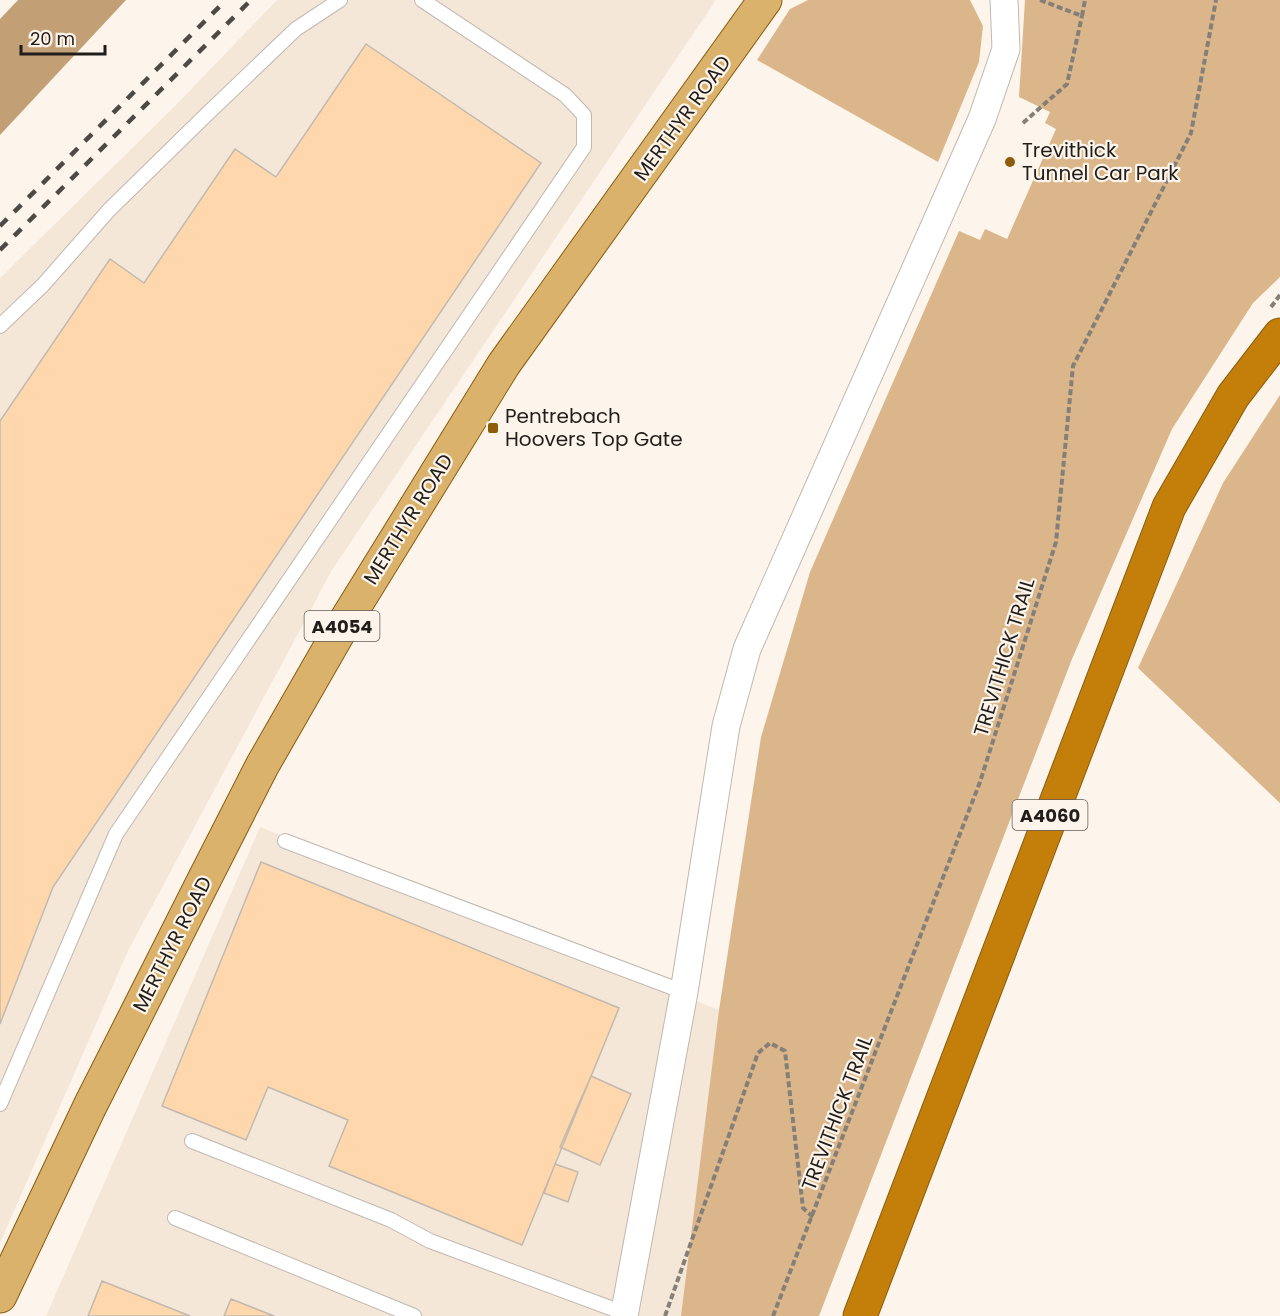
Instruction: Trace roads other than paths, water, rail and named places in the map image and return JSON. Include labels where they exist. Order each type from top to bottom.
[{"type":"highway","name":"A4060","points":[[860,1316],[1169,507],[1233,396],[1280,335]]},
{"type":"main road","name":"MERTHYR ROAD","points":[[0,1296],[90,1106],[209,869],[262,766],[340,630],[504,364],[766,1]]},
{"type":"street","points":[[624,1315],[684,992],[726,726],[747,650],[982,119],[1006,49],[1004,0]]},
{"type":"lane","points":[[0,326],[43,285],[109,210],[296,29],[340,0]]},
{"type":"lane","points":[[0,1104],[116,834],[584,147],[584,115],[565,95],[422,0]]},
{"type":"lane","points":[[285,841],[684,992]]},
{"type":"lane","points":[[192,1141],[390,1220],[430,1241],[624,1315]]},
{"type":"lane","points":[[175,1218],[414,1316]]},
{"type":"railway","points":[[0,226],[226,0]]},
{"type":"railway","points":[[0,250],[251,0]]},
{"type":"place","name":"Trevithick Tunnel Car Park","points":[[1010,162]]},
{"type":"place","name":"Pentrebach Hoovers Top Gate","points":[[493,428]]}]
